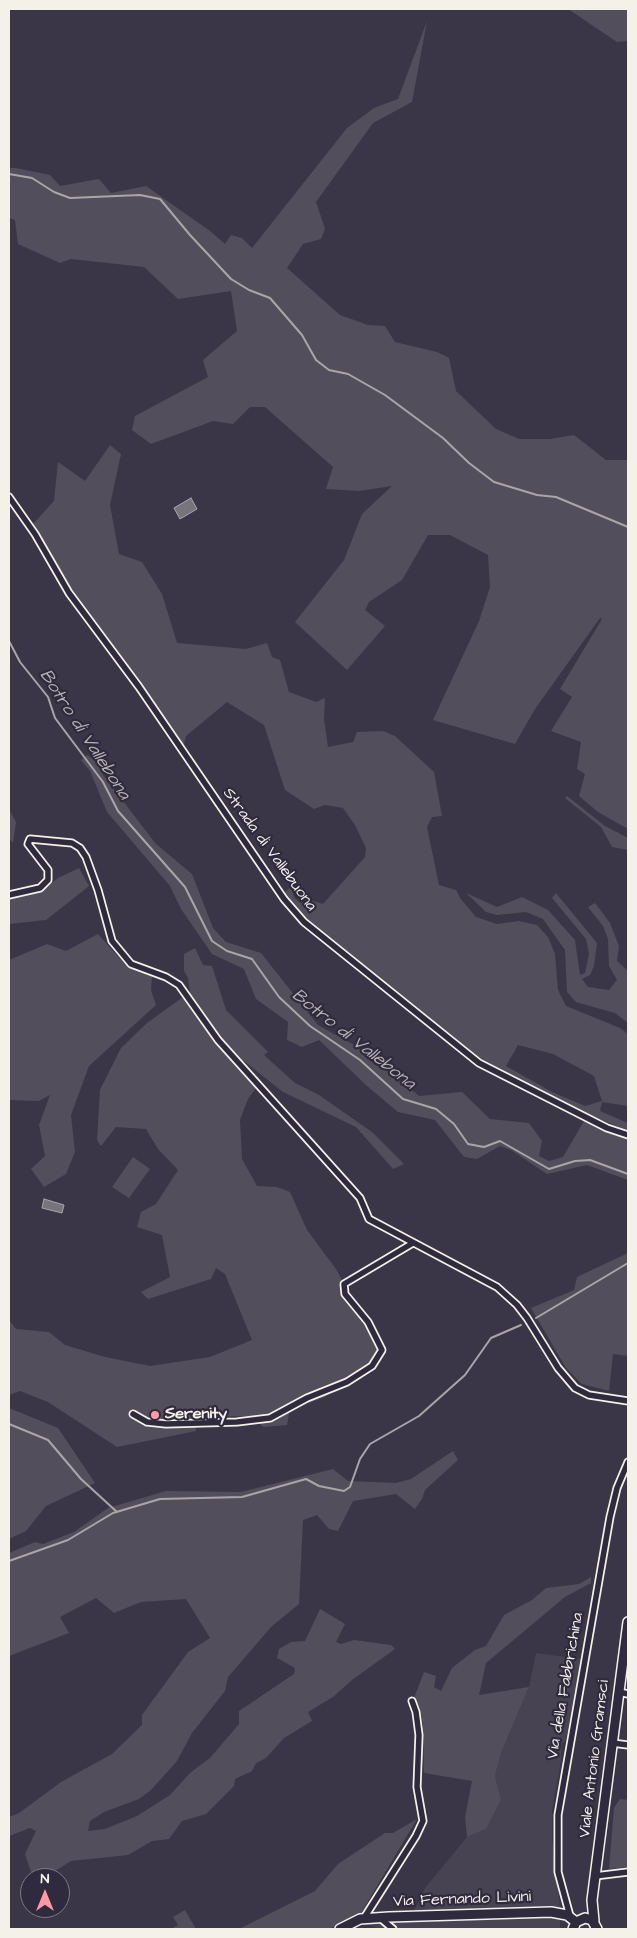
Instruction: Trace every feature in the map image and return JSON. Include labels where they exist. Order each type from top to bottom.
[{"type":"main road","name":"Viale Antonio Gramsci","points":[[595,1925],[592,1900],[612,1743],[624,1693],[628,1622]]},
{"type":"main road","name":"Viale Antonio Gramsci","points":[[575,1921],[592,1900]]},
{"type":"main road","name":"Via Fernando Livini","points":[[340,1929],[364,1918],[546,1912],[595,1925]]},
{"type":"street","name":"Strada di Vallebuona","points":[[9,496],[35,534],[69,593],[139,686],[284,899],[304,922],[479,1063],[607,1128],[628,1135]]},
{"type":"street","points":[[9,895],[40,888],[48,880],[48,870],[28,844],[30,839],[72,843],[80,848],[86,857],[112,941],[131,964],[166,977],[179,986],[224,1048],[360,1198],[370,1219],[497,1287],[529,1321],[558,1368],[575,1388],[594,1396],[628,1401]]},
{"type":"street","points":[[133,1414],[147,1422],[166,1424],[237,1422],[270,1418],[355,1377],[372,1366],[382,1350],[368,1322],[345,1294],[344,1284],[413,1243]]},
{"type":"street","name":"Via della Fabbrichina","points":[[575,1921],[559,1875],[558,1812],[610,1517],[617,1488],[628,1462]]},
{"type":"street","points":[[364,1918],[419,1831],[423,1821],[417,1787],[419,1736],[416,1712],[412,1702]]},
{"type":"street","points":[[612,1743],[628,1745]]},
{"type":"street","points":[[595,1876],[628,1872]]},
{"type":"street","name":"Via Fernando Livini","points":[[379,1917],[393,1929]]},
{"type":"shaded area","points":[[568,9],[628,9],[628,41],[617,42]]},
{"type":"shaded area","points":[[427,21],[412,102],[373,123],[316,202],[325,229],[321,239],[303,244],[287,268],[340,315],[368,325],[385,326],[395,342],[437,352],[449,358],[456,391],[496,429],[519,439],[550,439],[574,435],[606,460],[628,460],[628,829],[598,812],[579,796],[585,774],[577,769],[581,742],[551,731],[572,697],[560,689],[602,619],[600,618],[535,709],[515,744],[433,720],[479,621],[490,587],[488,555],[450,535],[428,535],[402,580],[369,602],[365,610],[385,626],[347,670],[295,622],[344,560],[362,514],[392,486],[359,491],[326,489],[333,467],[265,407],[250,407],[233,424],[213,421],[151,444],[132,430],[135,416],[208,377],[203,360],[237,331],[231,291],[178,299],[144,267],[71,259],[60,263],[18,244],[15,220],[9,218],[9,168],[16,168],[50,175],[60,186],[99,179],[111,193],[146,186],[210,231],[225,244],[231,235],[242,238],[252,248],[347,128],[374,108],[398,99]]},
{"type":"shaded area","points":[[110,445],[121,454],[110,505],[119,554],[142,562],[162,594],[177,643],[246,649],[267,643],[272,657],[280,660],[289,692],[316,702],[325,698],[324,719],[328,747],[353,742],[357,732],[383,731],[395,736],[434,772],[442,816],[432,817],[427,827],[439,885],[456,890],[460,898],[476,917],[497,924],[519,921],[537,925],[548,937],[555,954],[558,990],[566,1006],[620,1028],[628,1034],[628,1106],[602,1102],[600,1111],[628,1123],[628,1131],[553,1099],[497,1070],[457,1043],[314,926],[284,893],[291,887],[294,897],[300,903],[307,899],[323,904],[365,857],[366,848],[355,825],[343,808],[325,805],[314,809],[285,790],[264,725],[227,702],[186,736],[182,752],[63,578],[33,524],[54,501],[58,462],[85,481]],"holes":[[[518,1045],[553,1054],[594,1076],[602,1101],[585,1106],[552,1092],[506,1066]]]},
{"type":"shaded area","points":[[191,498],[197,509],[180,519],[174,508]]},
{"type":"shaded area","points":[[87,755],[97,761],[103,775],[156,844],[192,874],[213,928],[226,942],[261,953],[318,1025],[363,1050],[419,1096],[462,1092],[490,1119],[529,1123],[542,1141],[539,1156],[549,1161],[563,1157],[584,1121],[609,1133],[628,1138],[628,1180],[587,1165],[547,1174],[511,1150],[500,1146],[477,1159],[464,1157],[435,1120],[398,1112],[367,1086],[319,1040],[302,1047],[287,1040],[288,1022],[256,999],[244,969],[212,954],[181,909],[170,886],[107,812],[90,771],[81,760]]},
{"type":"shaded area","points":[[567,796],[605,826],[628,838],[628,850],[612,847],[601,827],[565,798]]},
{"type":"shaded area","points":[[9,809],[16,822],[13,843],[9,838]]},
{"type":"shaded area","points":[[79,868],[89,886],[46,920],[9,924],[9,898],[42,891],[58,878]]},
{"type":"shaded area","points":[[466,893],[497,907],[522,897],[548,910],[575,940],[580,975],[585,973],[589,954],[586,939],[552,898],[556,893],[597,943],[594,966],[590,975],[582,979],[588,987],[609,990],[617,980],[609,966],[608,939],[603,926],[588,907],[595,903],[610,923],[619,946],[617,961],[628,971],[628,1023],[615,1013],[576,1002],[567,992],[565,950],[543,919],[526,912],[497,915],[486,912]]},
{"type":"shaded area","points":[[98,934],[125,964],[152,975],[151,990],[156,1005],[89,1066],[71,1115],[75,1152],[66,1174],[44,1187],[31,1169],[45,1156],[39,1125],[50,1095],[39,1101],[9,1100],[9,960],[47,944],[66,951]]},
{"type":"shaded area","points":[[195,948],[203,965],[212,966],[226,1010],[268,1052],[264,1055],[295,1083],[319,1095],[372,1132],[404,1164],[393,1169],[356,1127],[283,1092],[244,1061],[235,1066],[256,1088],[248,1099],[240,1120],[242,1159],[257,1186],[277,1187],[290,1192],[307,1230],[336,1269],[378,1349],[367,1366],[325,1397],[309,1403],[291,1403],[287,1425],[263,1427],[254,1416],[195,1417],[196,1431],[117,1447],[48,1402],[20,1391],[9,1395],[9,1320],[16,1329],[49,1332],[65,1345],[105,1357],[150,1366],[210,1357],[252,1340],[225,1274],[216,1268],[211,1279],[148,1299],[141,1292],[170,1277],[162,1235],[137,1227],[141,1212],[156,1204],[178,1170],[158,1149],[146,1129],[116,1127],[101,1146],[97,1140],[100,1090],[121,1048],[147,1023],[190,992],[188,978],[184,971],[184,954]]},
{"type":"shaded area","points":[[133,1157],[150,1169],[129,1198],[112,1187]]},
{"type":"shaded area","points":[[44,1199],[64,1205],[62,1213],[42,1208]]},
{"type":"shaded area","points":[[628,1253],[628,1356],[613,1354],[609,1391],[582,1384],[566,1368],[531,1308],[574,1290],[577,1277]]},
{"type":"shaded area","points":[[9,1408],[58,1428],[95,1483],[46,1506],[26,1531],[9,1539]]},
{"type":"shaded area","points":[[453,1451],[458,1460],[425,1490],[422,1499],[415,1509],[396,1494],[353,1501],[338,1531],[329,1529],[317,1515],[303,1520],[299,1604],[272,1626],[228,1677],[225,1691],[192,1733],[177,1761],[151,1790],[139,1799],[104,1812],[90,1821],[88,1831],[105,1829],[137,1816],[170,1795],[191,1772],[210,1758],[239,1724],[239,1711],[294,1674],[295,1668],[277,1658],[279,1649],[291,1642],[305,1641],[320,1609],[345,1624],[336,1642],[341,1644],[354,1640],[391,1645],[395,1649],[352,1680],[333,1697],[308,1712],[312,1721],[284,1738],[266,1758],[256,1763],[252,1771],[235,1779],[234,1786],[206,1814],[182,1821],[169,1839],[152,1841],[128,1855],[71,1861],[60,1868],[30,1868],[25,1854],[36,1831],[30,1828],[9,1836],[9,1817],[19,1813],[61,1782],[112,1754],[142,1725],[142,1715],[188,1652],[210,1638],[186,1599],[141,1602],[114,1613],[96,1598],[60,1617],[69,1633],[9,1656],[9,1553],[35,1542],[43,1544],[74,1532],[108,1508],[166,1491],[241,1492],[333,1469],[348,1481],[396,1483],[411,1479]]},
{"type":"shaded area","points":[[591,1577],[591,1583],[565,1597],[486,1663],[479,1695],[529,1687],[501,1753],[495,1776],[501,1800],[486,1829],[467,1837],[465,1817],[472,1781],[424,1773],[423,1725],[420,1708],[414,1698],[424,1672],[436,1676],[434,1687],[441,1691],[452,1668],[475,1650],[486,1646],[504,1615],[532,1600],[546,1588],[579,1584]]},
{"type":"shaded area","points":[[536,1653],[581,1659],[568,1730],[565,1742],[562,1743],[561,1761],[552,1810],[552,1839],[560,1907],[560,1929],[380,1929],[365,1923],[361,1913],[414,1911],[425,1888],[467,1837],[486,1829],[501,1800],[495,1776],[501,1753],[529,1687]]},
{"type":"shaded area","points":[[620,1799],[628,1800],[628,1867],[609,1869],[614,1808]]},
{"type":"shaded area","points":[[417,1819],[361,1913],[329,1929],[239,1929],[315,1891],[338,1864],[385,1833],[393,1833]]},
{"type":"shaded area","points":[[185,1910],[196,1929],[171,1929],[178,1925],[173,1917]]},
{"type":"waterway","points":[[9,174],[32,178],[54,192],[70,198],[140,195],[160,199],[231,279],[249,290],[270,298],[302,335],[316,360],[329,370],[348,374],[385,395],[443,438],[469,463],[494,482],[537,495],[556,497],[628,527]]},
{"type":"waterway","name":"Botro di Vallebona","points":[[9,641],[20,662],[48,697],[55,718],[103,782],[118,811],[185,887],[212,941],[227,951],[252,959],[279,997],[310,1026],[360,1060],[403,1099],[436,1109],[454,1124],[468,1144],[484,1147],[500,1141],[549,1169],[575,1161],[590,1160],[628,1174]]},
{"type":"waterway","points":[[536,1318],[628,1263]]},
{"type":"waterway","points":[[9,1561],[68,1540],[113,1513],[160,1499],[242,1497],[306,1479],[319,1486],[344,1491],[350,1487],[360,1459],[370,1444],[419,1416],[465,1375],[491,1338],[521,1325]]},
{"type":"waterway","points":[[9,1424],[48,1440],[81,1479],[117,1512]]},
{"type":"place","name":"Serenity","points":[[155,1415]]}]
